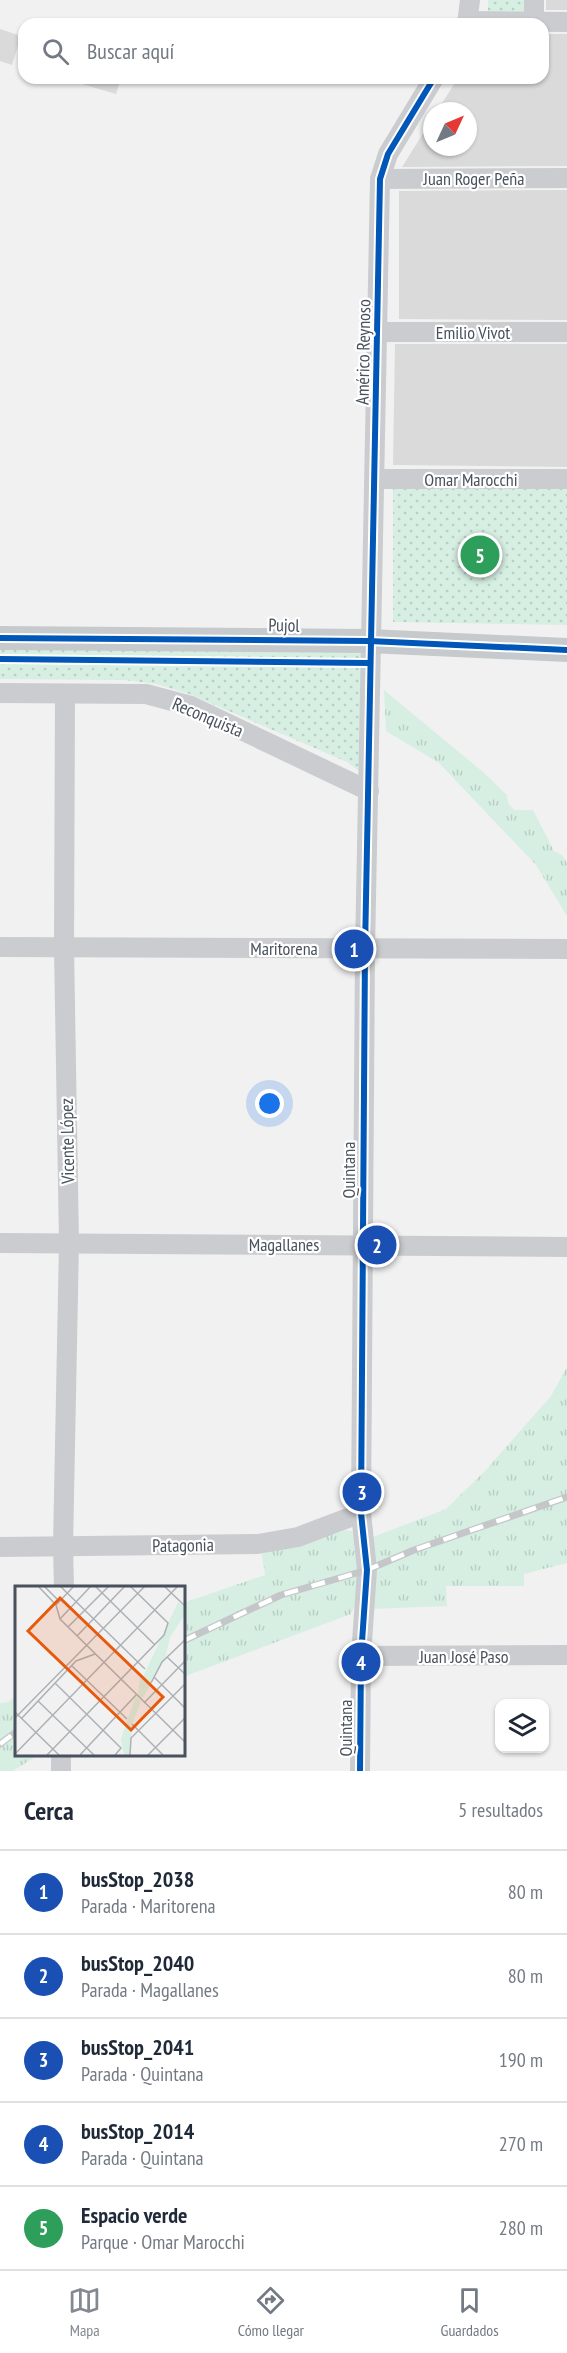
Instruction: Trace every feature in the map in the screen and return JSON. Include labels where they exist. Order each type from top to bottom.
[{"type":"main road","name":"Pujol","points":[[0,638],[369,641],[567,650]]},
{"type":"street","points":[[468,18],[470,0]]},
{"type":"street","points":[[534,0],[534,18]]},
{"type":"street","points":[[549,22],[567,22]]},
{"type":"street","name":"Américo Reynoso","points":[[369,641],[376,479],[380,178],[388,154],[430,84]]},
{"type":"street","name":"Juan Roger Peña","points":[[380,178],[567,178]]},
{"type":"street","name":"Emilio Vivot","points":[[378,332],[567,333]]},
{"type":"street","name":"Omar Marocchi","points":[[376,479],[567,479]]},
{"type":"street","name":"Quintana","points":[[360,1771],[361,1656],[367,1570],[361,1513],[369,641]]},
{"type":"street","name":"Reconquista","points":[[0,693],[146,694],[191,706],[369,791]]},
{"type":"street","name":"Vicente López","points":[[64,694],[64,947],[69,1243],[64,1586]]},
{"type":"street","name":"Maritorena","points":[[0,947],[567,950]]},
{"type":"street","name":"Magallanes","points":[[0,1244],[567,1247]]},
{"type":"street","name":"Patagonia","points":[[0,1547],[258,1544],[298,1537],[361,1513]]},
{"type":"street","name":"Juan José Paso","points":[[361,1656],[567,1655]]},
{"type":"green space","points":[[488,0],[527,0],[527,16],[488,16]]},
{"type":"green space","points":[[393,488],[567,489],[567,625],[393,622]]},
{"type":"green space","points":[[0,645],[358,649],[364,657],[363,774],[347,762],[189,694],[156,684],[125,680],[0,679]]},
{"type":"green space","points":[[384,690],[483,772],[507,795],[508,803],[514,810],[533,810],[554,851],[562,855],[567,863],[567,916],[536,865],[439,763],[386,731]]},
{"type":"green space","points":[[567,1367],[567,1563],[524,1574],[524,1586],[446,1586],[447,1606],[371,1609],[373,1537],[446,1509],[485,1471],[551,1396]]},
{"type":"green space","points":[[347,1530],[355,1532],[360,1540],[356,1603],[351,1614],[184,1677],[184,1603],[265,1575],[262,1554]]},
{"type":"green space","points":[[15,1697],[15,1756],[36,1756],[13,1771],[0,1771],[0,1703],[8,1702]]},
{"type":"building","points":[[546,0],[567,0],[567,10],[546,10]]},
{"type":"building","points":[[0,29],[18,35],[18,46],[12,65],[0,61]]},
{"type":"building","points":[[549,34],[567,34],[567,166],[402,167],[423,133],[423,156],[477,156],[477,102],[443,102],[454,84],[549,84]]},
{"type":"building","points":[[82,84],[119,84],[116,94]]},
{"type":"building","points":[[567,190],[567,320],[399,319],[399,191]]},
{"type":"building","points":[[395,344],[567,344],[567,467],[393,465]]},
{"type":"railway","points":[[184,1641],[281,1595],[367,1570],[414,1550],[567,1497]]},
{"type":"railway","points":[[0,1744],[15,1733]]},
{"type":"cycle path","points":[[360,1771],[361,1656],[367,1570],[361,1513],[364,1020],[380,179],[388,154],[430,84]]},
{"type":"cycle path","points":[[0,638],[369,641],[567,650]]},
{"type":"cycle path","points":[[0,659],[369,663]]},
{"type":"place","name":"Espacio verde","points":[[480,555]]},
{"type":"place","name":"busStop_2038","points":[[354,949]]},
{"type":"place","name":"busStop_2040","points":[[377,1245]]},
{"type":"place","name":"busStop_2041","points":[[362,1492]]},
{"type":"place","name":"busStop_2014","points":[[361,1662]]}]
